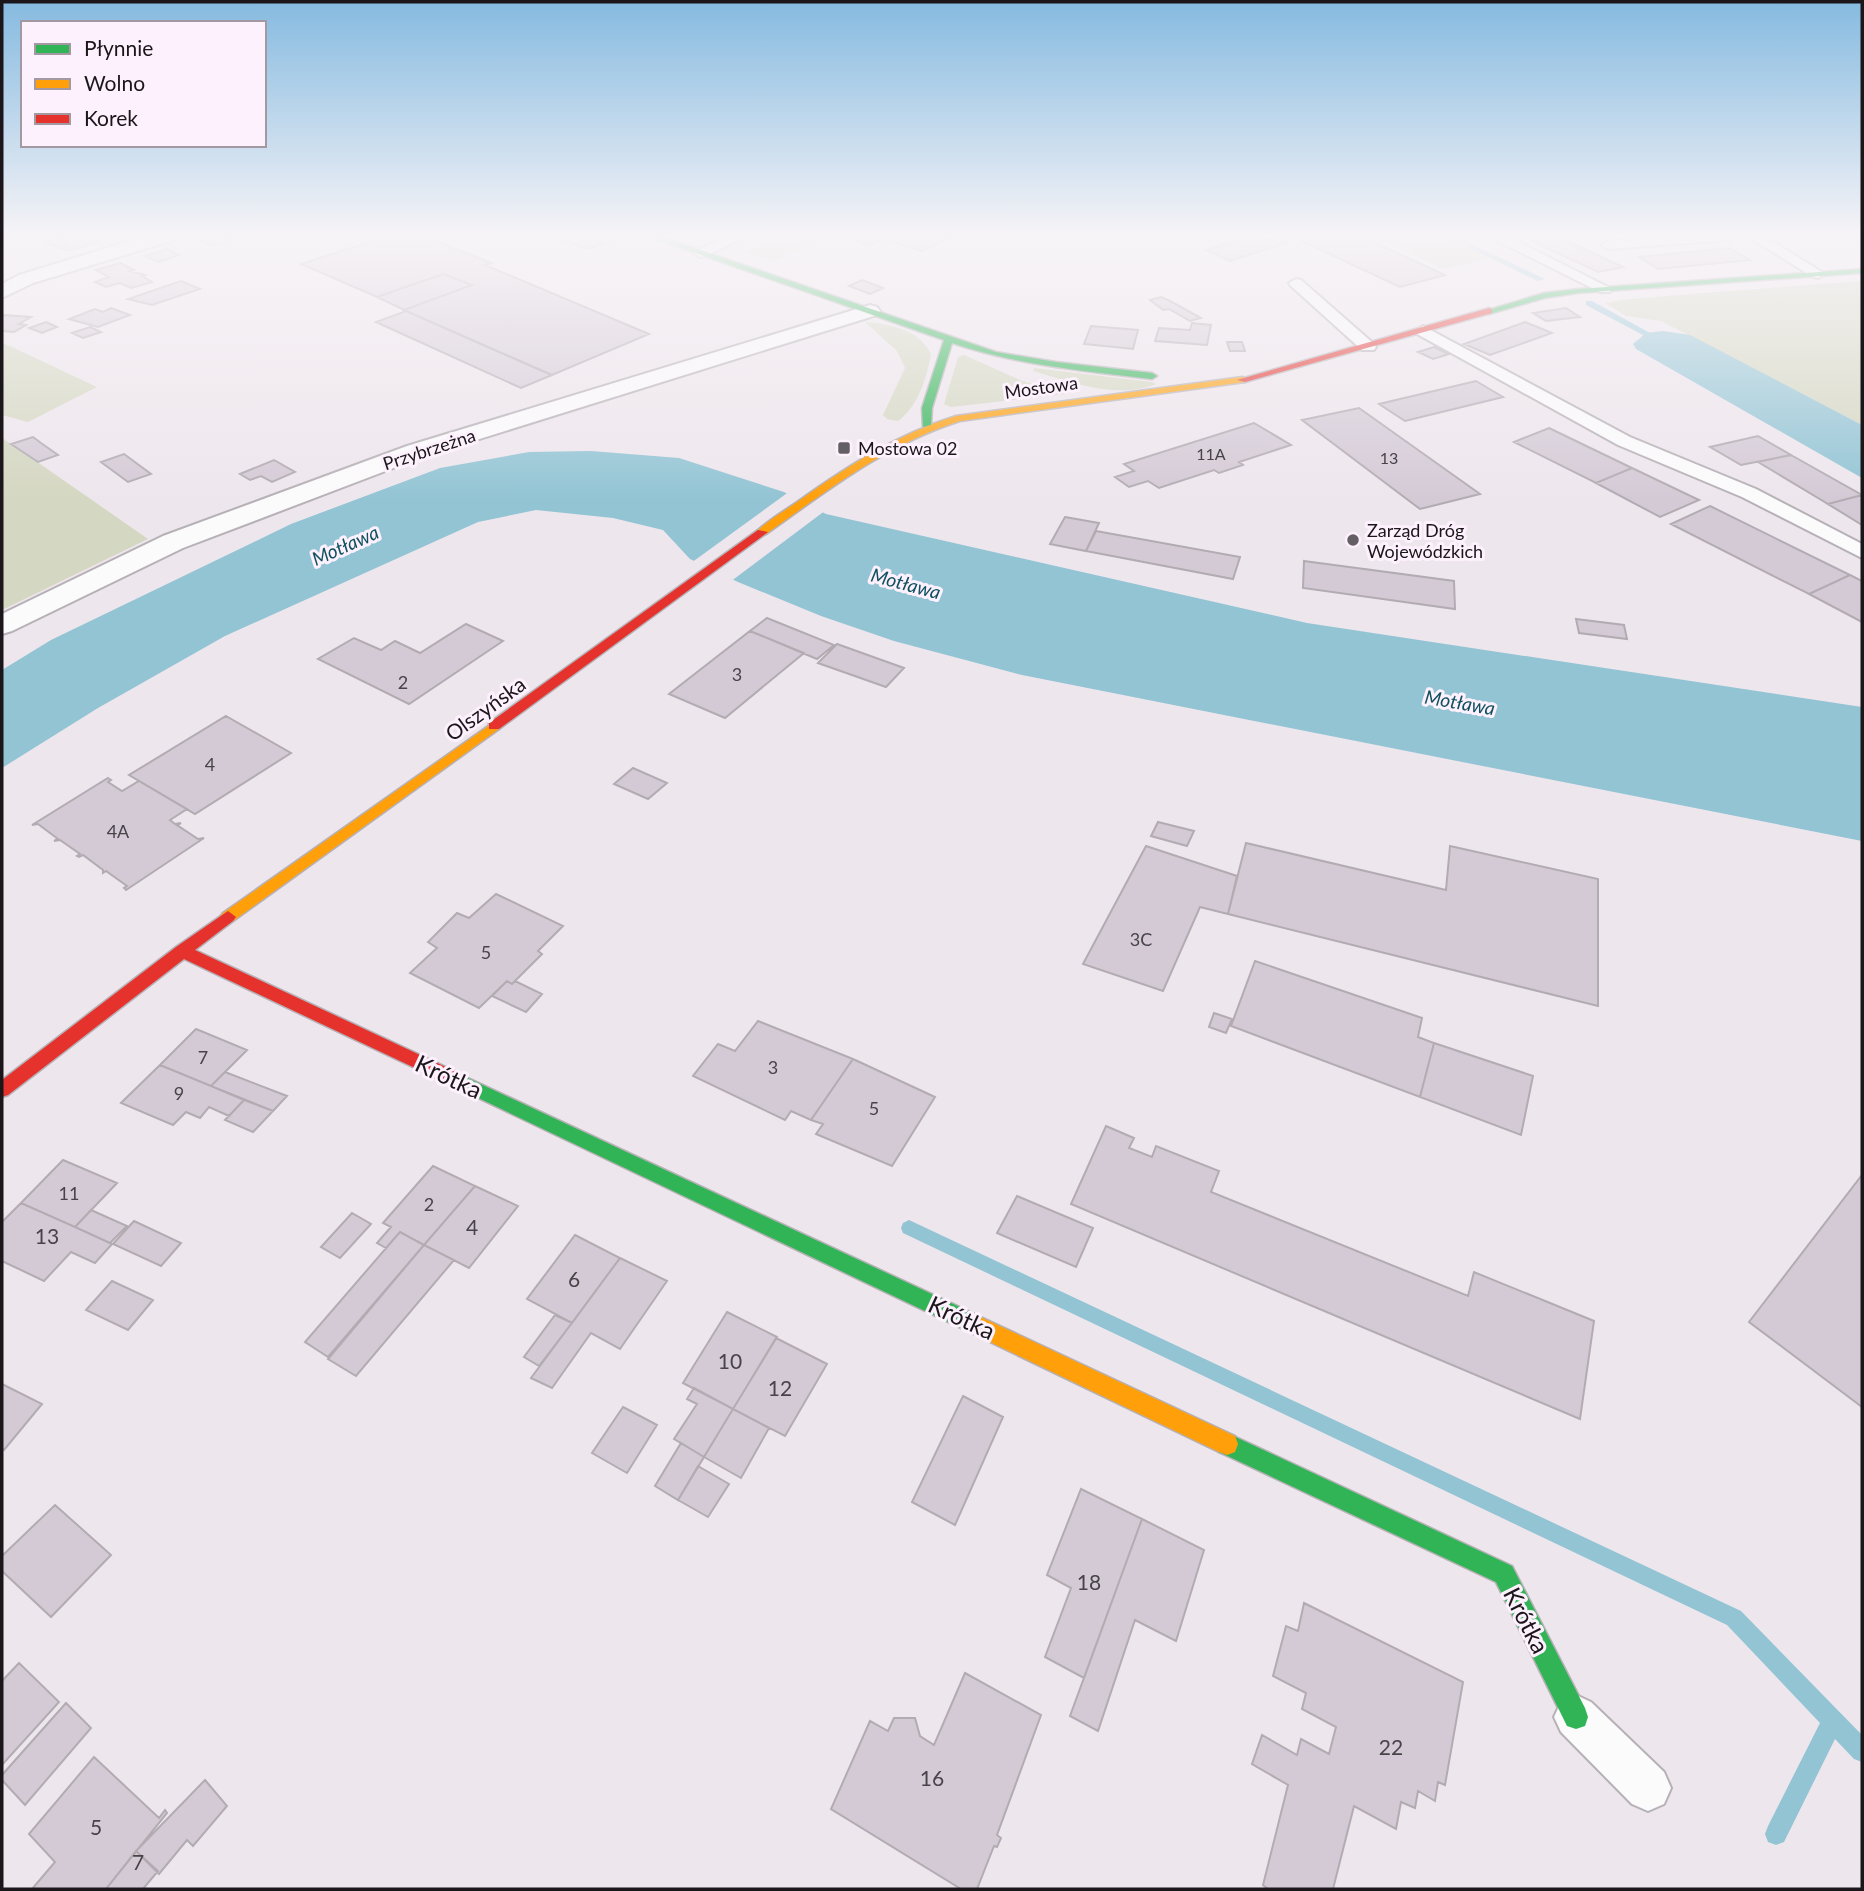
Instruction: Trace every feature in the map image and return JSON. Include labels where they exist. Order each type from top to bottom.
[{"type":"street","name":"Przybrzeżna","points":[[2,625],[173,542],[416,451],[827,324]]},
{"type":"street","points":[[909,324],[994,354],[1056,365],[1165,377],[1209,386]]},
{"type":"street","name":"Mostowa","points":[[926,425],[1108,397],[1209,386],[1277,373],[1446,324]]},
{"type":"street","points":[[926,425],[927,408],[949,338]]},
{"type":"street","points":[[994,354],[1033,377]]},
{"type":"street","points":[[1067,387],[1108,397]]},
{"type":"street","name":"Olszyńska","points":[[2,1090],[182,951],[820,491],[904,435],[926,425]]},
{"type":"street","name":"Krótka","points":[[182,951],[1504,1574],[1576,1717]]},
{"type":"lane","points":[[1342,324],[1368,348]]},
{"type":"lane","points":[[1423,331],[1624,441],[1749,493],[1862,552]]},
{"type":"lane","name":"Krótka","points":[[1576,1717],[1648,1788]]},
{"type":"green space","points":[[867,324],[885,324],[911,333],[931,354],[916,400],[898,421],[887,419],[883,415],[905,368],[897,351]]},
{"type":"green space","points":[[1667,324],[1862,324],[1862,425]]},
{"type":"green space","points":[[2,343],[97,387],[28,422],[2,415]]},
{"type":"green space","points":[[964,355],[1020,380],[1066,394],[951,407],[944,404],[958,357]]},
{"type":"green space","points":[[1034,368],[1156,384],[1126,390],[1094,388],[1033,371]]},
{"type":"green space","points":[[2,438],[20,450],[148,539],[2,610]]},
{"type":"water","points":[[1663,331],[1690,335],[1862,425],[1862,478],[1636,349],[1633,344],[1646,333]]},
{"type":"water","name":"Motława","points":[[591,451],[679,458],[784,492],[826,514],[1307,623],[1862,707],[1862,841],[1022,675],[894,641],[821,616],[690,559],[663,530],[613,518],[536,510],[478,522],[225,636],[98,708],[2,768],[2,670],[51,640],[291,524],[440,468],[529,452]]},
{"type":"pier","points":[[790,491],[826,510],[730,582],[691,563]]},
{"type":"building","points":[[2,324],[26,325],[14,332],[2,331]]},
{"type":"building","points":[[40,324],[57,327],[42,333],[29,328]]},
{"type":"building","points":[[381,324],[436,324],[552,375],[521,388]]},
{"type":"building","points":[[436,324],[626,324],[649,334],[552,375]]},
{"type":"building","points":[[1192,324],[1211,325],[1207,345],[1155,341],[1159,328],[1190,330]]},
{"type":"building","points":[[1519,324],[1531,324],[1552,333],[1490,355],[1464,344]]},
{"type":"building","points":[[1091,326],[1138,330],[1133,349],[1084,344]]},
{"type":"building","points":[[90,327],[101,332],[83,338],[72,333]]},
{"type":"building","points":[[1227,342],[1242,342],[1245,351],[1230,351]]},
{"type":"building","points":[[1434,347],[1449,354],[1433,359],[1418,352]]},
{"type":"building","points":[[1476,381],[1503,397],[1405,421],[1379,404]]},
{"type":"building","points":[[1359,408],[1480,494],[1420,509],[1302,420]]},
{"type":"building","points":[[1254,423],[1291,445],[1239,462],[1243,465],[1219,473],[1214,470],[1159,488],[1148,481],[1129,487],[1115,477],[1134,471],[1124,464]]},
{"type":"building","points":[[1549,428],[1632,468],[1596,483],[1514,442]]},
{"type":"building","points":[[1758,436],[1791,455],[1741,465],[1710,447]]},
{"type":"building","points":[[33,437],[58,455],[38,462],[11,444]]},
{"type":"building","points":[[124,454],[151,474],[128,482],[101,462]]},
{"type":"building","points":[[1791,455],[1862,495],[1828,504],[1758,462]]},
{"type":"building","points":[[274,460],[295,472],[272,482],[261,476],[250,480],[240,474]]},
{"type":"building","points":[[1632,468],[1699,500],[1660,517],[1596,483]]},
{"type":"building","points":[[1862,495],[1862,525],[1828,504]]},
{"type":"building","points":[[1710,506],[1850,575],[1809,594],[1671,524]]},
{"type":"building","points":[[1065,517],[1099,523],[1086,551],[1050,544]]},
{"type":"building","points":[[1096,531],[1240,557],[1233,579],[1086,551]]},
{"type":"building","points":[[1304,561],[1454,581],[1455,609],[1303,588]]},
{"type":"building","points":[[1850,575],[1862,581],[1862,622],[1809,594]]},
{"type":"building","points":[[767,618],[834,645],[817,659],[750,631]]},
{"type":"building","points":[[1576,619],[1624,625],[1627,639],[1579,633]]},
{"type":"building","points":[[466,624],[503,641],[409,704],[318,659],[354,638],[381,650],[395,641],[420,653]]},
{"type":"building","points":[[750,631],[804,653],[725,718],[669,694]]},
{"type":"building","points":[[837,644],[904,668],[886,687],[818,663]]},
{"type":"building","points":[[226,716],[291,753],[195,814],[129,775]]},
{"type":"building","points":[[633,768],[667,783],[648,799],[614,784]]},
{"type":"building","points":[[108,778],[111,780],[108,782],[122,791],[139,781],[187,809],[170,820],[175,824],[181,823],[177,825],[198,839],[204,838],[126,890],[124,888],[127,886],[106,871],[103,873],[103,870],[83,855],[79,857],[77,856],[80,854],[60,840],[54,841],[58,839],[38,824],[32,825]]},
{"type":"building","points":[[1158,822],[1194,831],[1187,846],[1151,836]]},
{"type":"building","points":[[1246,843],[1446,890],[1450,846],[1598,879],[1598,1006],[1228,914]]},
{"type":"building","points":[[1146,846],[1237,876],[1228,914],[1200,907],[1163,991],[1083,964]]},
{"type":"building","points":[[496,894],[563,926],[538,951],[542,954],[512,984],[507,981],[479,1008],[410,973],[437,948],[428,942],[457,913],[469,918]]},
{"type":"building","points":[[1255,961],[1422,1018],[1418,1037],[1434,1043],[1420,1097],[1231,1026]]},
{"type":"building","points":[[507,981],[512,984],[515,981],[542,994],[526,1012],[492,996]]},
{"type":"building","points":[[1214,1013],[1232,1019],[1226,1033],[1209,1027]]},
{"type":"building","points":[[758,1021],[853,1059],[811,1120],[791,1111],[785,1120],[693,1076],[718,1044],[735,1051]]},
{"type":"building","points":[[196,1029],[247,1050],[211,1086],[160,1065]]},
{"type":"building","points":[[1434,1043],[1533,1076],[1521,1135],[1420,1097]]},
{"type":"building","points":[[853,1059],[935,1097],[892,1166],[816,1134],[823,1124],[811,1120]]},
{"type":"building","points":[[160,1065],[244,1100],[229,1116],[209,1107],[200,1118],[186,1112],[173,1125],[121,1103]]},
{"type":"building","points":[[225,1072],[287,1096],[273,1111],[211,1086]]},
{"type":"building","points":[[244,1100],[273,1111],[253,1132],[225,1120]]},
{"type":"building","points":[[1106,1126],[1134,1138],[1129,1148],[1152,1157],[1156,1146],[1219,1171],[1211,1192],[1468,1296],[1474,1272],[1594,1321],[1580,1419],[1071,1204]]},
{"type":"building","points":[[63,1160],[117,1183],[75,1227],[21,1203]]},
{"type":"building","points":[[433,1166],[475,1186],[424,1245],[400,1232],[386,1248],[377,1243],[391,1227],[383,1223]]},
{"type":"building","points":[[1862,1175],[1862,1407],[1749,1322]]},
{"type":"building","points":[[475,1186],[518,1206],[469,1268],[424,1245]]},
{"type":"building","points":[[1017,1196],[1093,1228],[1076,1267],[997,1233]]},
{"type":"building","points":[[21,1203],[112,1244],[95,1263],[71,1252],[44,1281],[2,1261],[2,1222]]},
{"type":"building","points":[[91,1210],[127,1226],[110,1243],[75,1227]]},
{"type":"building","points":[[352,1213],[371,1224],[340,1258],[321,1247]]},
{"type":"building","points":[[134,1221],[181,1243],[161,1266],[113,1244]]},
{"type":"building","points":[[400,1232],[424,1245],[328,1357],[305,1342]]},
{"type":"building","points":[[575,1235],[620,1258],[572,1323],[527,1299]]},
{"type":"building","points":[[424,1245],[454,1260],[356,1376],[328,1359]]},
{"type":"building","points":[[620,1258],[667,1281],[620,1349],[591,1333],[552,1388],[531,1378]]},
{"type":"building","points":[[112,1281],[153,1300],[128,1330],[86,1310]]},
{"type":"building","points":[[727,1312],[777,1337],[733,1409],[683,1383]]},
{"type":"building","points":[[555,1315],[572,1323],[539,1366],[524,1357]]},
{"type":"building","points":[[776,1338],[827,1364],[785,1436],[733,1409]]},
{"type":"building","points":[[2,1384],[42,1404],[4,1450],[2,1448]]},
{"type":"building","points":[[694,1388],[733,1409],[704,1457],[674,1439],[697,1404],[687,1399]]},
{"type":"building","points":[[963,1396],[1003,1417],[955,1525],[912,1502]]},
{"type":"building","points":[[623,1407],[657,1425],[627,1473],[592,1453]]},
{"type":"building","points":[[733,1409],[769,1428],[741,1478],[704,1457]]},
{"type":"building","points":[[681,1443],[704,1457],[678,1500],[655,1486]]},
{"type":"building","points":[[698,1466],[729,1484],[708,1517],[678,1500]]},
{"type":"building","points":[[1081,1489],[1142,1519],[1084,1678],[1045,1657],[1071,1588],[1047,1575]]},
{"type":"building","points":[[55,1505],[111,1555],[51,1617],[2,1571],[2,1556]]},
{"type":"building","points":[[1142,1519],[1204,1550],[1176,1641],[1135,1620],[1098,1731],[1070,1716]]},
{"type":"building","points":[[1304,1603],[1463,1682],[1445,1785],[1438,1782],[1435,1801],[1418,1791],[1415,1808],[1401,1802],[1396,1829],[1354,1806],[1333,1889],[1268,1889],[1263,1885],[1288,1785],[1252,1764],[1262,1735],[1297,1755],[1301,1739],[1329,1754],[1336,1727],[1302,1709],[1306,1693],[1273,1676],[1286,1626],[1298,1631]]},
{"type":"building","points":[[19,1663],[59,1702],[2,1765],[2,1681]]},
{"type":"building","points":[[965,1673],[1041,1715],[997,1835],[1001,1838],[997,1847],[994,1846],[977,1889],[961,1889],[831,1809],[870,1721],[888,1731],[894,1718],[915,1718],[920,1736],[934,1745]]},
{"type":"building","points":[[66,1703],[91,1728],[25,1805],[2,1780],[2,1775]]},
{"type":"building","points":[[94,1757],[159,1818],[165,1810],[167,1813],[106,1889],[32,1889],[55,1862],[29,1834]]},
{"type":"building","points":[[205,1780],[227,1806],[193,1846],[187,1840],[159,1874],[136,1851]]},
{"type":"building","points":[[136,1851],[158,1871],[143,1889],[106,1889]]},
{"type":"waterway","points":[[1629,324],[1646,333]]},
{"type":"waterway","points":[[909,1228],[1734,1618],[1862,1751]]},
{"type":"waterway","points":[[1776,1834],[1833,1721]]},
{"type":"traffic: fast","points":[[908,324],[994,354],[1056,365],[1152,376]]},
{"type":"traffic: fast","points":[[926,425],[927,408],[949,338]]},
{"type":"traffic: fast","points":[[457,1080],[972,1323]]},
{"type":"traffic: fast","points":[[1227,1444],[1504,1574],[1576,1717]]},
{"type":"traffic: slow","points":[[762,532],[880,451],[905,438],[959,418],[1242,380]]},
{"type":"traffic: slow","points":[[228,917],[494,726]]},
{"type":"traffic: slow","points":[[972,1323],[1227,1444]]},
{"type":"traffic: jam","points":[[1242,380],[1442,324]]},
{"type":"traffic: jam","points":[[494,726],[762,532]]},
{"type":"traffic: jam","points":[[2,1090],[228,917]]},
{"type":"traffic: jam","points":[[182,951],[457,1080]]},
{"type":"place","name":"Mostowa 02","points":[[844,448]]},
{"type":"place","name":"Zarząd Dróg Wojewódzkich","points":[[1353,540]]}]
